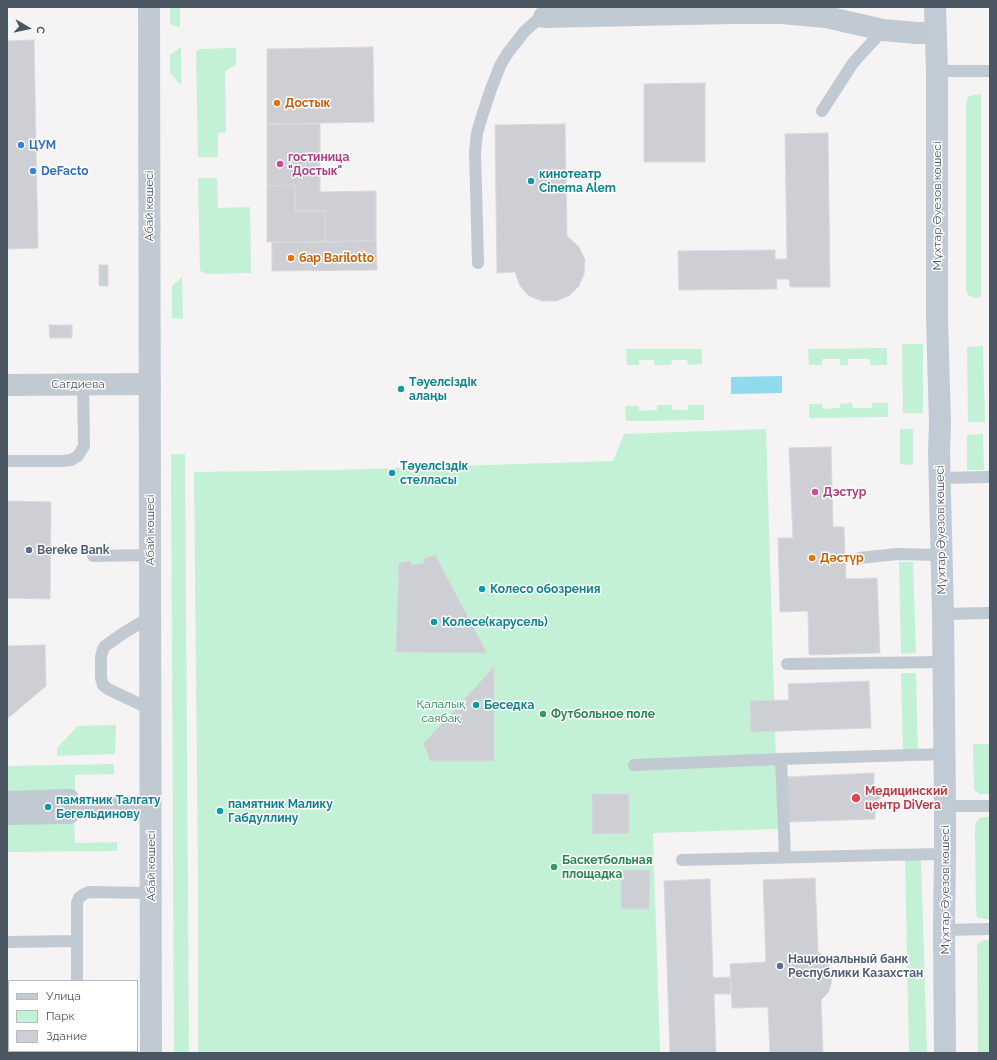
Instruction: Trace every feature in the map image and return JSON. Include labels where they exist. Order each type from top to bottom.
[{"type":"main road","name":"Мұхтар Әуезов көшесі","points":[[935,7],[937,71],[937,319],[940,424],[945,806],[945,1053]]},
{"type":"street","name":"Абай көшесі","points":[[149,7],[151,1053]]},
{"type":"street","points":[[544,17],[782,14],[826,17],[883,30],[936,33]]},
{"type":"street","name":"Сагдиева","points":[[7,385],[150,384]]},
{"type":"street","points":[[7,800],[70,798],[70,815],[7,816]]},
{"type":"street","points":[[70,805],[151,805]]},
{"type":"lane","points":[[478,263],[475,152],[477,134],[490,89],[500,66],[507,54],[524,32],[535,22],[544,17]]},
{"type":"lane","points":[[822,111],[853,63],[883,30]]},
{"type":"lane","points":[[937,71],[990,72]]},
{"type":"lane","points":[[7,461],[62,461],[71,460],[78,456],[84,446],[83,384]]},
{"type":"lane","points":[[940,478],[990,477]]},
{"type":"lane","points":[[859,558],[897,554],[941,555]]},
{"type":"lane","points":[[93,556],[150,555]]},
{"type":"lane","points":[[943,614],[990,613]]},
{"type":"lane","points":[[150,617],[105,646],[103,649],[101,678],[101,682],[108,689],[150,709]]},
{"type":"lane","points":[[787,664],[943,662]]},
{"type":"lane","points":[[634,765],[944,754]]},
{"type":"lane","points":[[781,759],[785,857]]},
{"type":"lane","points":[[945,806],[990,806]]},
{"type":"lane","points":[[682,860],[945,854]]},
{"type":"lane","points":[[77,980],[77,903],[80,898],[89,892],[151,893]]},
{"type":"lane","points":[[944,930],[990,929]]},
{"type":"lane","points":[[7,942],[76,941]]},
{"type":"green space","points":[[170,7],[180,7],[180,27],[174,26],[170,23]]},
{"type":"green space","points":[[181,47],[181,85],[170,73],[170,55]]},
{"type":"green space","points":[[236,48],[236,65],[225,71],[226,132],[218,133],[218,157],[198,157],[197,50]]},
{"type":"green space","points":[[981,94],[981,297],[975,298],[969,296],[966,291],[966,104],[968,97]]},
{"type":"green space","points":[[198,178],[217,178],[218,208],[250,207],[251,273],[206,274],[200,270]]},
{"type":"green space","points":[[182,277],[183,319],[172,318],[172,286]]},
{"type":"green space","points":[[902,344],[923,344],[923,413],[903,413]]},
{"type":"green space","points":[[983,346],[985,422],[968,422],[967,347]]},
{"type":"green space","points":[[887,348],[887,365],[870,365],[870,359],[848,359],[848,365],[840,365],[840,359],[822,359],[822,365],[809,365],[808,349]]},
{"type":"green space","points":[[626,349],[702,349],[702,364],[688,365],[687,360],[672,360],[671,365],[654,365],[654,360],[639,360],[639,365],[627,365]]},
{"type":"green space","points":[[852,403],[853,408],[872,408],[872,403],[888,403],[888,417],[809,418],[809,404],[822,404],[823,409],[840,408],[840,404]]},
{"type":"green space","points":[[657,405],[672,405],[673,410],[688,410],[688,405],[704,405],[704,420],[626,421],[625,406],[639,406],[639,411],[657,410]]},
{"type":"green space","name":"Қалалық саябақ","points":[[766,429],[778,829],[653,833],[660,1053],[198,1053],[198,876],[194,472],[336,470],[613,461],[624,434]]},
{"type":"green space","points":[[900,429],[913,429],[913,465],[900,464]]},
{"type":"green space","points":[[983,434],[984,470],[967,470],[967,435]]},
{"type":"green space","points":[[171,454],[185,454],[189,1053],[174,1053]]},
{"type":"green space","points":[[899,562],[913,562],[916,653],[901,654]]},
{"type":"green space","points":[[901,673],[916,673],[918,752],[903,752]]},
{"type":"green space","points":[[116,725],[115,754],[57,756],[57,748],[78,726]]},
{"type":"green space","points":[[973,744],[990,744],[990,794],[980,794],[974,790]]},
{"type":"green space","points":[[114,764],[114,774],[75,775],[75,791],[7,792],[7,766]]},
{"type":"green space","points":[[981,817],[990,817],[990,919],[977,917],[976,910],[975,830],[976,822]]},
{"type":"green space","points":[[74,819],[75,843],[117,842],[117,851],[7,852],[7,820]]},
{"type":"green space","points":[[905,858],[921,858],[927,1053],[909,1053]]},
{"type":"green space","points":[[985,940],[990,940],[990,1053],[978,1053],[977,949],[978,943]]},
{"type":"water","points":[[782,376],[782,393],[731,394],[731,377]]},
{"type":"building","name":"ЦУМ","points":[[34,40],[38,248],[7,249],[7,41]]},
{"type":"building","points":[[373,47],[374,122],[267,124],[267,49]]},
{"type":"building","points":[[705,83],[705,162],[644,162],[644,84]]},
{"type":"building","points":[[267,124],[320,124],[320,192],[376,191],[376,241],[325,242],[325,211],[295,211],[295,185],[267,186]]},
{"type":"building","name":"кинотеатр Cinema Alem","points":[[565,124],[567,236],[579,247],[585,260],[584,274],[579,286],[569,296],[556,301],[542,301],[529,296],[520,286],[515,272],[497,273],[495,125]]},
{"type":"building","points":[[828,133],[830,287],[790,287],[789,279],[776,279],[777,289],[679,290],[678,251],[775,250],[775,259],[787,259],[785,134]]},
{"type":"building","points":[[295,185],[295,211],[325,211],[325,242],[267,242],[267,186]]},
{"type":"building","points":[[376,241],[377,270],[272,271],[272,242]]},
{"type":"building","points":[[99,265],[108,265],[108,286],[99,286]]},
{"type":"building","points":[[49,325],[72,325],[72,338],[50,338]]},
{"type":"building","name":"Дәстүр","points":[[831,447],[833,527],[844,527],[846,579],[877,578],[880,653],[809,655],[808,611],[780,612],[778,538],[793,538],[789,448]]},
{"type":"building","name":"Bereke Bank","points":[[7,501],[51,502],[50,599],[7,598]]},
{"type":"building","name":"Колесе(карусель)","points":[[435,555],[487,653],[396,652],[399,563],[410,561],[412,565],[424,563],[423,559]]},
{"type":"building","points":[[45,645],[46,686],[7,719],[7,646]]},
{"type":"building","name":"Беседка","points":[[494,667],[494,761],[430,761],[423,744]]},
{"type":"building","points":[[869,681],[871,728],[751,732],[750,701],[789,700],[788,684]]},
{"type":"building","points":[[874,773],[874,786],[884,795],[875,803],[875,819],[789,822],[787,777]]},
{"type":"building","points":[[592,794],[629,794],[629,833],[592,834]]},
{"type":"building","points":[[621,870],[650,870],[649,909],[621,909]]},
{"type":"building","name":"Национальный банк Республики Казахстан","points":[[815,878],[818,952],[828,961],[832,976],[829,991],[821,1000],[823,1053],[770,1053],[768,1007],[732,1008],[730,964],[766,962],[763,880]]},
{"type":"building","points":[[710,879],[713,978],[730,977],[731,994],[714,994],[716,1053],[670,1053],[664,881]]},
{"type":"building","points":[[7,1009],[8,1052],[64,1052],[64,1053],[7,1053]]},
{"type":"place","name":"Достык","points":[[277,103]]},
{"type":"place","name":"ЦУМ","points":[[21,145]]},
{"type":"place","name":"гостиница \"Достык\"","points":[[280,164]]},
{"type":"place","name":"DeFacto","points":[[33,171]]},
{"type":"place","name":"кинотеатр Cinema Alem","points":[[531,181]]},
{"type":"place","name":"бар Barilotto","points":[[291,258]]},
{"type":"place","name":"Тәуелсіздік алаңы","points":[[401,389]]},
{"type":"place","name":"Тәуелсіздік стелласы","points":[[392,473]]},
{"type":"place","name":"Дэстур","points":[[815,492]]},
{"type":"place","name":"Bereke Bank","points":[[29,550]]},
{"type":"place","name":"Дәстүр","points":[[812,558]]},
{"type":"place","name":"Колесо обозрения","points":[[482,589]]},
{"type":"place","name":"Колесе(карусель)","points":[[434,622]]},
{"type":"place","name":"Беседка","points":[[476,705]]},
{"type":"place","name":"Футбольное поле","points":[[543,714]]},
{"type":"place","name":"Медицинский центр DiVera","points":[[856,798]]},
{"type":"place","name":"памятник Талгату Бегельдинову","points":[[48,807]]},
{"type":"place","name":"памятник Малику Габдуллину","points":[[220,811]]},
{"type":"place","name":"Баскетбольная площадка","points":[[554,867]]},
{"type":"place","name":"Национальный банк Республики Казахстан","points":[[780,966]]}]
